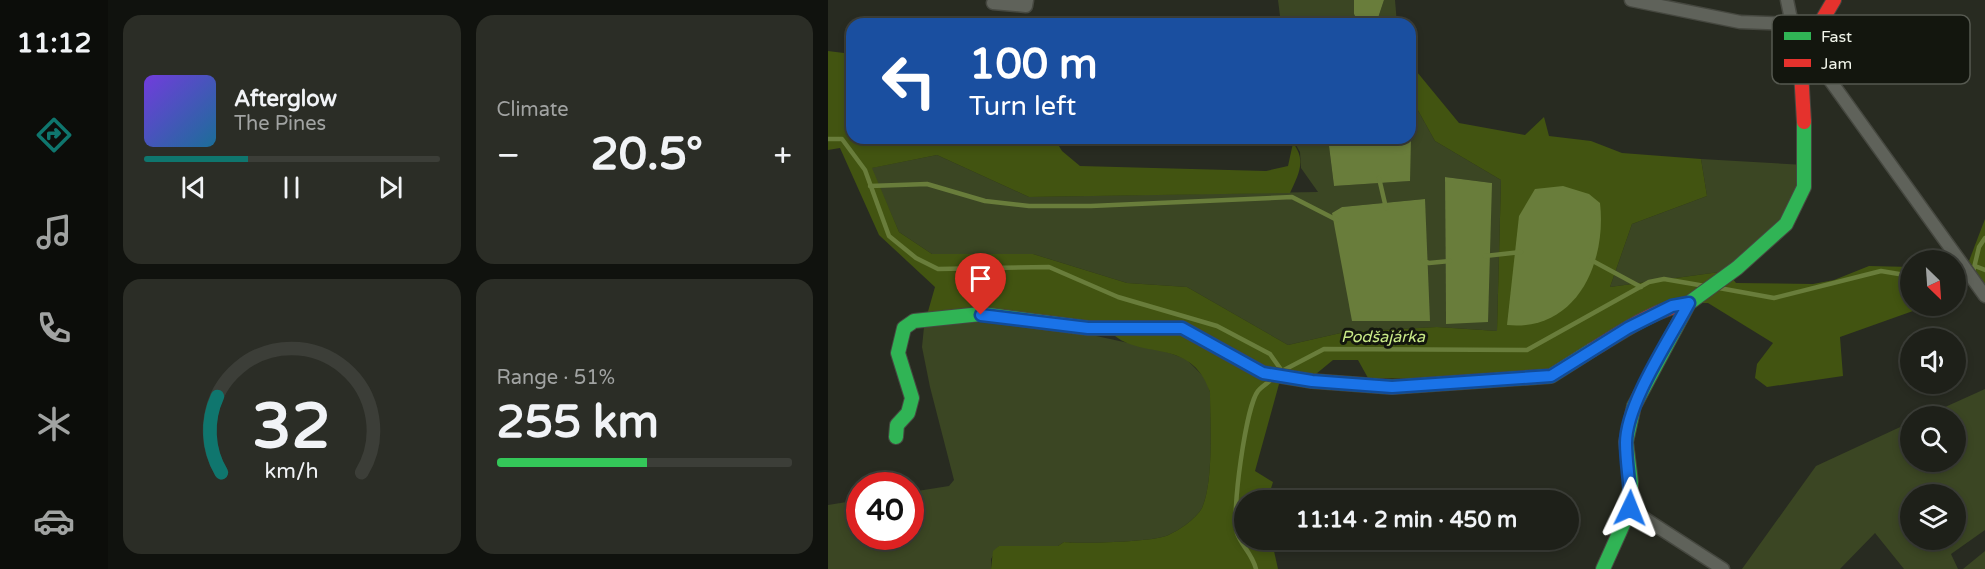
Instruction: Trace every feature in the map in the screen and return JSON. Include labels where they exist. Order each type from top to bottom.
[{"type":"street","points":[[1631,0],[1740,22],[1772,23]]},
{"type":"street","points":[[1786,0],[1790,15]]},
{"type":"street","points":[[1828,15],[1834,0]]},
{"type":"street","points":[[993,3],[1026,3]]},
{"type":"street","points":[[1603,569],[1630,508],[1631,482],[1626,442],[1634,406],[1689,303],[1737,268],[1785,224],[1804,187],[1805,135],[1802,84]]},
{"type":"street","points":[[1833,84],[1982,292]]},
{"type":"street","points":[[896,437],[897,424],[908,413],[912,398],[898,353],[904,328],[914,321],[981,315],[1088,328],[1182,328],[1263,373],[1312,381],[1392,387],[1551,376],[1628,328],[1672,306],[1689,303]]},
{"type":"street","points":[[1630,508],[1724,569]]},
{"type":"shaded area","points":[[1278,0],[1354,0],[1356,18],[1280,18]]},
{"type":"shaded area","points":[[1354,0],[1384,0],[1378,18],[1356,18]]},
{"type":"shaded area","points":[[1384,0],[1395,0],[1396,18],[1378,18]]},
{"type":"shaded area","points":[[828,51],[846,53],[846,144],[1058,144],[1062,151],[1080,166],[1266,171],[1288,166],[1294,144],[1300,156],[1300,168],[1290,193],[1029,197],[937,155],[872,168],[899,232],[932,254],[1033,254],[1127,283],[1187,287],[1288,345],[1345,332],[1437,327],[1497,331],[1501,180],[1435,141],[1416,107],[1416,70],[1459,123],[1525,135],[1544,117],[1549,136],[1591,141],[1622,153],[1701,159],[1707,196],[1632,224],[1610,287],[1727,271],[1736,283],[1813,284],[1834,280],[1869,266],[1900,267],[1900,316],[1840,337],[1843,376],[1767,387],[1755,378],[1757,364],[1773,343],[1708,303],[1688,303],[1551,380],[1368,378],[1358,360],[1333,360],[1316,374],[1279,384],[1255,471],[1273,482],[1270,490],[1234,490],[1234,550],[1273,550],[1278,569],[991,569],[993,551],[999,546],[1058,546],[1064,542],[1100,543],[1146,540],[1166,536],[1191,521],[1202,508],[1208,483],[1211,451],[1210,392],[1201,374],[1190,363],[1177,356],[1134,346],[1121,340],[1110,331],[927,315],[935,287],[879,235],[840,148],[828,150]]},
{"type":"shaded area","points":[[1416,107],[1435,141],[1501,180],[1497,331],[1437,327],[1345,332],[1288,345],[1187,287],[1127,283],[1033,254],[932,254],[899,232],[871,168],[937,155],[1029,197],[1318,192],[1301,168],[1300,152],[1295,144],[1329,144],[1334,186],[1409,181],[1409,144],[1416,144]],"holes":[[[1445,177],[1492,183],[1446,324]],[[1425,199],[1332,213],[1342,207]]]},
{"type":"shaded area","points":[[1329,144],[1411,144],[1410,181],[1334,186]]},
{"type":"shaded area","points":[[1701,159],[1805,165],[1788,216],[1727,271],[1610,287],[1632,224],[1707,196]]},
{"type":"shaded area","points":[[1445,177],[1492,183],[1488,322],[1446,324]]},
{"type":"shaded area","points":[[1563,186],[1589,194],[1600,203],[1601,226],[1592,270],[1582,289],[1569,305],[1552,317],[1531,324],[1507,325],[1519,216],[1535,189]]},
{"type":"shaded area","points":[[1425,199],[1430,321],[1352,321],[1332,213],[1342,207]]},
{"type":"shaded area","points":[[1985,219],[1985,284],[1969,261]]},
{"type":"shaded area","points":[[980,322],[1087,334],[1161,350],[1186,359],[1206,379],[1210,392],[1210,468],[1202,508],[1191,521],[1181,528],[1158,538],[1116,542],[1064,542],[1058,546],[999,546],[991,559],[991,569],[828,569],[828,505],[846,502],[846,550],[924,550],[924,490],[949,486],[954,480],[922,347],[924,327]]},
{"type":"shaded area","points":[[1985,389],[1985,530],[1966,543],[1966,484],[1900,484],[1900,550],[1957,550],[1951,554],[1958,569],[1904,569],[1875,533],[1840,569],[1742,569],[1816,466],[1900,427],[1900,472],[1966,472],[1966,406],[1947,406]]},
{"type":"shaded area","points":[[1985,551],[1985,569],[1963,569]]},
{"type":"waterway","name":"Podšajárka","points":[[828,139],[842,139],[865,170],[889,236],[916,258],[938,269],[1049,267],[1118,297],[1217,326],[1270,354],[1282,371],[1324,349],[1527,350],[1649,282],[1664,279],[1705,286]]},
{"type":"waterway","points":[[1379,178],[1386,208]]},
{"type":"waterway","points":[[870,186],[927,184],[985,201],[1029,206],[1091,206],[1292,197],[1337,220]]},
{"type":"waterway","name":"Podšajárka","points":[[1966,275],[1973,272],[1979,247],[1985,238]]},
{"type":"waterway","points":[[1485,256],[1521,252]]},
{"type":"waterway","points":[[1591,260],[1641,287]]},
{"type":"waterway","points":[[1423,261],[1429,263],[1450,261]]},
{"type":"waterway","points":[[1975,266],[1985,270]]},
{"type":"waterway","name":"Podšajárka","points":[[1719,288],[1774,298],[1881,271],[1900,274]]},
{"type":"waterway","points":[[1256,569],[1237,533],[1236,505],[1244,438],[1253,401],[1258,391],[1272,379]]},
{"type":"traffic: fast","points":[[1603,569],[1630,509],[1631,482],[1626,442],[1634,406],[1689,303],[1737,268],[1786,224],[1804,187],[1804,122]]},
{"type":"traffic: fast","points":[[896,437],[897,425],[908,413],[912,398],[898,353],[904,328],[914,321],[981,314],[1088,328],[1182,328],[1263,373],[1312,381],[1392,387],[1551,376],[1592,350]]},
{"type":"traffic: jam","points":[[1825,15],[1834,0]]},
{"type":"traffic: jam","points":[[1802,84],[1804,122]]},
{"type":"traffic: jam","points":[[1592,350],[1663,310],[1689,303]]},
{"type":"route","points":[[981,315],[1088,328],[1182,328],[1263,373],[1312,381],[1392,387],[1551,376],[1628,328],[1672,306],[1689,303],[1634,406],[1626,442],[1631,482],[1630,508]]}]
